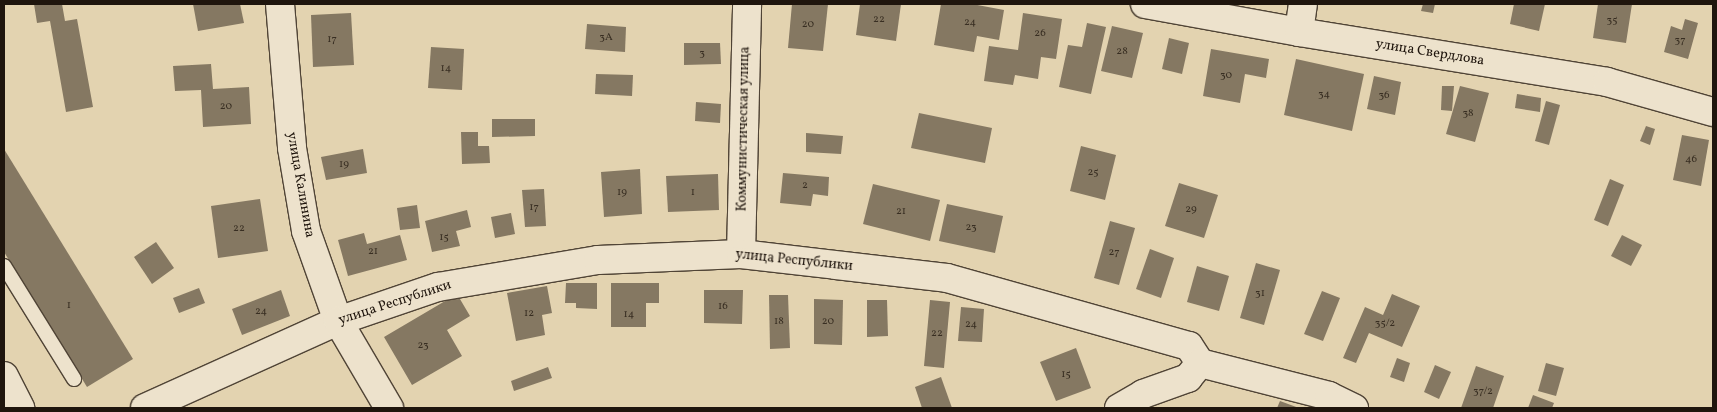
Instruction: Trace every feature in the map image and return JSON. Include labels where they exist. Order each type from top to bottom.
[{"type":"street","name":"улица Калинина","points":[[280,4],[292,148],[306,232],[338,321],[389,408]]},
{"type":"street","name":"Коммунистическая улица","points":[[741,254],[747,4]]},
{"type":"street","name":"улица Свердлова","points":[[1145,4],[1299,32],[1607,82],[1713,112]]},
{"type":"street","points":[[1299,32],[1303,4]]},
{"type":"street","name":"улица Республики","points":[[148,408],[338,321],[438,287],[588,261],[741,254],[947,278],[1189,346],[1200,363]]},
{"type":"street","points":[[1119,408],[1143,394],[1188,378],[1200,363],[1329,396],[1354,408]]},
{"type":"street","points":[[4,376],[20,408]]},
{"type":"lane","points":[[4,266],[74,379]]},
{"type":"building","points":[[34,4],[62,4],[65,21],[77,19],[93,107],[66,112],[50,21],[37,23]]},
{"type":"building","points":[[193,4],[240,4],[244,23],[198,31]]},
{"type":"building","points":[[792,4],[828,4],[823,51],[788,48]]},
{"type":"building","points":[[860,4],[901,4],[896,41],[856,35]]},
{"type":"building","points":[[941,4],[972,4],[1004,10],[999,40],[977,36],[974,52],[934,45]]},
{"type":"building","points":[[1423,4],[1435,4],[1433,13],[1421,11]]},
{"type":"building","points":[[1514,4],[1545,4],[1539,31],[1510,24]]},
{"type":"building","points":[[1598,4],[1632,4],[1626,43],[1593,38]]},
{"type":"building","points":[[351,13],[354,65],[313,67],[311,15]]},
{"type":"building","points":[[1023,13],[1062,19],[1056,59],[1041,57],[1038,79],[1015,75],[1013,85],[984,81],[989,46],[1018,50]]},
{"type":"building","points":[[1685,19],[1698,23],[1688,59],[1664,52],[1671,26],[1682,30]]},
{"type":"building","points":[[1087,23],[1106,27],[1091,94],[1059,87],[1068,45],[1082,47]]},
{"type":"building","points":[[587,24],[626,27],[625,52],[585,49]]},
{"type":"building","points":[[1112,26],[1143,33],[1132,78],[1101,71]]},
{"type":"building","points":[[1169,38],[1189,43],[1182,74],[1162,69]]},
{"type":"building","points":[[684,43],[720,43],[721,64],[684,65]]},
{"type":"building","points":[[431,47],[464,49],[462,90],[428,88]]},
{"type":"building","points":[[1211,49],[1269,59],[1266,78],[1245,74],[1240,103],[1203,96]]},
{"type":"building","points":[[1296,59],[1364,74],[1352,131],[1284,115]]},
{"type":"building","points":[[211,64],[213,89],[249,87],[251,124],[203,127],[201,90],[175,91],[173,66]]},
{"type":"building","points":[[596,74],[633,75],[632,96],[595,94]]},
{"type":"building","points":[[1374,76],[1401,82],[1395,115],[1367,109]]},
{"type":"building","points":[[1442,86],[1454,86],[1452,111],[1441,110]]},
{"type":"building","points":[[1460,86],[1489,93],[1475,142],[1446,134]]},
{"type":"building","points":[[1517,94],[1541,98],[1540,112],[1515,108]]},
{"type":"building","points":[[1546,101],[1560,105],[1549,145],[1535,141]]},
{"type":"building","points":[[696,102],[721,104],[720,123],[695,121]]},
{"type":"building","points":[[919,113],[992,128],[985,163],[911,148]]},
{"type":"building","points":[[492,119],[535,119],[535,136],[492,137]]},
{"type":"building","points":[[1646,126],[1655,129],[1650,145],[1640,141]]},
{"type":"building","points":[[461,132],[478,132],[478,146],[489,146],[490,163],[462,164]]},
{"type":"building","points":[[806,133],[843,136],[841,154],[806,152]]},
{"type":"building","points":[[1682,135],[1709,140],[1701,186],[1673,180]]},
{"type":"building","points":[[1081,146],[1116,155],[1105,200],[1070,191]]},
{"type":"building","points":[[4,149],[133,359],[87,387],[4,252]]},
{"type":"building","points":[[363,149],[367,173],[326,180],[321,157]]},
{"type":"building","points":[[640,169],[642,214],[604,217],[601,172]]},
{"type":"building","points":[[783,173],[829,177],[828,196],[813,194],[811,206],[780,203]]},
{"type":"building","points":[[718,174],[719,210],[668,212],[666,176]]},
{"type":"building","points":[[1610,179],[1624,185],[1608,226],[1594,220]]},
{"type":"building","points":[[1179,183],[1218,195],[1204,238],[1165,226]]},
{"type":"building","points":[[873,184],[940,200],[930,241],[863,224]]},
{"type":"building","points":[[544,189],[546,226],[525,227],[522,190]]},
{"type":"building","points":[[260,199],[268,251],[218,258],[211,206]]},
{"type":"building","points":[[947,204],[1003,216],[995,253],[939,241]]},
{"type":"building","points":[[417,205],[420,228],[400,230],[397,208]]},
{"type":"building","points":[[467,210],[471,227],[456,231],[460,246],[432,252],[425,221]]},
{"type":"building","points":[[511,213],[515,234],[495,238],[491,217]]},
{"type":"building","points":[[1110,221],[1135,228],[1119,285],[1094,278]]},
{"type":"building","points":[[364,233],[367,244],[400,235],[407,260],[348,276],[338,240]]},
{"type":"building","points":[[1622,235],[1642,245],[1631,266],[1611,256]]},
{"type":"building","points":[[156,242],[174,268],[152,284],[134,257]]},
{"type":"building","points":[[1150,249],[1174,258],[1161,298],[1136,289]]},
{"type":"building","points":[[1256,263],[1280,270],[1264,325],[1240,318]]},
{"type":"building","points":[[1197,266],[1229,276],[1219,311],[1187,302]]},
{"type":"building","points":[[566,283],[597,283],[597,309],[576,308],[576,303],[565,303]]},
{"type":"building","points":[[611,283],[659,283],[659,303],[646,303],[646,327],[611,327]]},
{"type":"building","points":[[547,286],[552,313],[542,315],[545,335],[516,341],[507,293]]},
{"type":"building","points":[[199,288],[205,303],[179,313],[173,298]]},
{"type":"building","points":[[281,290],[290,316],[242,335],[232,309]]},
{"type":"building","points":[[704,290],[743,290],[742,324],[704,323]]},
{"type":"building","points":[[1322,291],[1340,298],[1323,341],[1304,334]]},
{"type":"building","points":[[457,294],[470,316],[447,330],[462,356],[412,385],[384,337]]},
{"type":"building","points":[[1392,294],[1420,306],[1402,347],[1369,333],[1356,363],[1343,358],[1365,307],[1383,315]]},
{"type":"building","points":[[769,295],[788,295],[790,348],[770,349]]},
{"type":"building","points":[[814,299],[843,300],[842,345],[814,344]]},
{"type":"building","points":[[867,300],[887,300],[888,336],[867,337]]},
{"type":"building","points":[[930,300],[950,302],[944,368],[924,366]]},
{"type":"building","points":[[961,307],[984,309],[982,342],[958,341]]},
{"type":"building","points":[[1076,348],[1091,388],[1056,401],[1040,362]]},
{"type":"building","points":[[1397,358],[1410,363],[1404,382],[1390,377]]},
{"type":"building","points":[[1546,363],[1564,368],[1556,396],[1538,391]]},
{"type":"building","points":[[1435,365],[1451,372],[1439,399],[1424,392]]},
{"type":"building","points":[[1476,366],[1504,376],[1493,408],[1461,408]]},
{"type":"building","points":[[548,367],[552,378],[514,391],[511,381]]},
{"type":"building","points":[[941,377],[952,408],[922,408],[915,387]]},
{"type":"building","points":[[1533,395],[1554,403],[1552,408],[1528,408]]},
{"type":"building","points":[[1280,401],[1299,408],[1277,408]]}]
